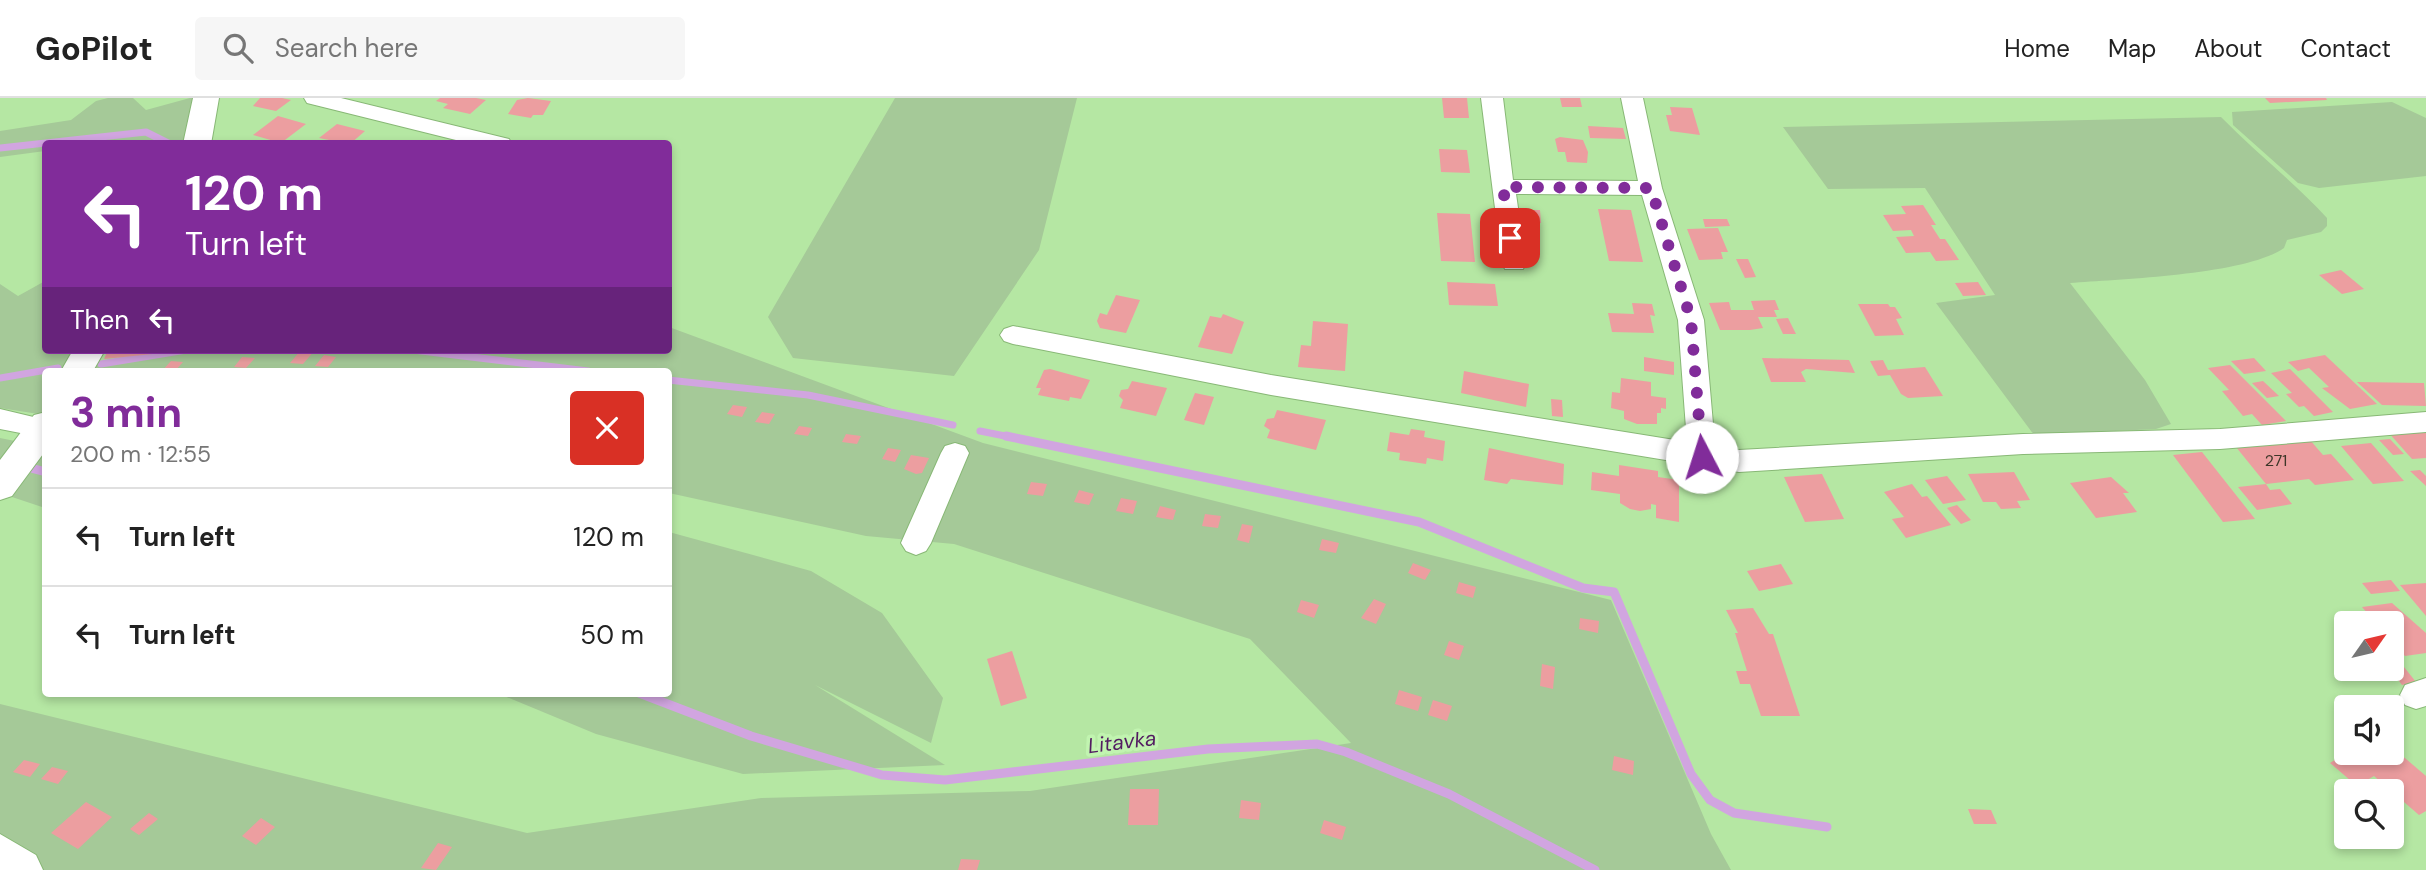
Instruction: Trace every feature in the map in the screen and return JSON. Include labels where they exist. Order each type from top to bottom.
[{"type":"street","points":[[198,140],[206,98]]},
{"type":"street","points":[[315,98],[485,140]]},
{"type":"street","points":[[1492,98],[1514,263]]},
{"type":"street","points":[[1632,98],[1651,188],[1691,320],[1702,457]]},
{"type":"street","points":[[1503,187],[1651,188]]},
{"type":"street","points":[[1013,335],[1272,385],[1702,457],[1774,461],[2023,444],[2220,439],[2426,422]]},
{"type":"street","points":[[0,419],[39,434],[0,486]]},
{"type":"street","points":[[916,543],[955,453]]},
{"type":"street","points":[[0,855],[21,870]]},
{"type":"green space","points":[[133,98],[146,110],[190,98],[204,98],[201,140],[42,140],[42,151],[0,157],[0,131],[71,120],[96,101]]},
{"type":"green space","points":[[895,98],[1077,98],[1039,250],[954,376],[793,358],[768,317]]},
{"type":"green space","points":[[2392,102],[2426,118],[2426,176],[2319,188],[2298,183],[2233,125],[2232,112]]},
{"type":"green space","points":[[2221,117],[2327,218],[2327,226],[2321,232],[2287,240],[2284,248],[2266,257],[2241,264],[2182,274],[2070,283],[2145,380],[2171,424],[2156,429],[2034,435],[1936,303],[1995,295],[1925,188],[1828,189],[1783,127]]},
{"type":"green space","points":[[42,283],[42,354],[86,354],[78,368],[42,368],[42,415],[0,408],[0,284],[18,296]]},
{"type":"green space","points":[[672,328],[983,443],[1611,600],[1711,834],[1731,870],[0,870],[0,704],[527,833],[761,798],[1030,791],[1351,743],[1250,639],[954,544],[866,536],[672,494],[672,368],[85,367],[166,354],[672,354]]},
{"type":"green space","points":[[0,438],[42,446],[42,507],[0,493]]},
{"type":"green space","points":[[672,533],[811,571],[882,613],[943,698],[931,743],[815,685],[945,765],[743,774],[596,734],[507,697],[672,697]]},
{"type":"building","points":[[260,98],[291,100],[276,111],[253,106]]},
{"type":"building","points":[[440,98],[486,100],[470,114],[443,108],[448,104],[436,101]]},
{"type":"building","points":[[528,98],[551,101],[543,115],[533,115],[531,118],[508,114],[517,100]]},
{"type":"building","points":[[1442,98],[1467,98],[1469,118],[1444,118]]},
{"type":"building","points":[[1560,98],[1580,98],[1582,107],[1562,107]]},
{"type":"building","points":[[2265,98],[2326,98],[2327,100],[2270,103]]},
{"type":"building","points":[[1670,107],[1692,108],[1700,135],[1670,131],[1666,115],[1672,115]]},
{"type":"building","points":[[278,116],[306,124],[285,140],[270,140],[253,135]]},
{"type":"building","points":[[337,124],[365,131],[355,140],[319,138]]},
{"type":"building","points":[[1588,126],[1623,128],[1626,139],[1590,138]]},
{"type":"building","points":[[1560,137],[1583,140],[1588,152],[1587,163],[1567,162],[1565,152],[1558,152],[1555,139]]},
{"type":"building","points":[[1439,149],[1467,150],[1470,173],[1441,172]]},
{"type":"building","points":[[1923,205],[1936,225],[1931,225],[1940,239],[1945,239],[1959,260],[1936,261],[1930,252],[1906,253],[1896,237],[1914,236],[1911,230],[1893,231],[1883,215],[1906,214],[1901,206]]},
{"type":"building","points":[[1598,209],[1631,210],[1643,262],[1609,261]]},
{"type":"building","points":[[1520,210],[1540,210],[1541,223],[1522,222]]},
{"type":"building","points":[[1437,213],[1470,214],[1475,262],[1441,261]]},
{"type":"building","points":[[1703,219],[1727,219],[1730,226],[1705,227]]},
{"type":"building","points":[[1718,228],[1728,252],[1721,252],[1723,259],[1699,260],[1687,229]]},
{"type":"building","points":[[1736,259],[1748,259],[1756,277],[1745,278]]},
{"type":"building","points":[[2341,270],[2364,289],[2342,294],[2319,275]]},
{"type":"building","points":[[1447,282],[1495,284],[1498,306],[1449,305]]},
{"type":"building","points":[[1978,282],[1986,295],[1963,296],[1955,283]]},
{"type":"building","points":[[1116,295],[1140,300],[1126,333],[1100,328],[1097,321],[1100,313],[1107,315]]},
{"type":"building","points":[[1775,300],[1779,310],[1774,310],[1777,317],[1758,317],[1763,328],[1750,330],[1720,330],[1709,303],[1729,302],[1731,310],[1754,310],[1751,301]]},
{"type":"building","points":[[1632,303],[1652,304],[1655,316],[1650,315],[1654,333],[1612,332],[1608,313],[1634,314]]},
{"type":"building","points":[[1858,304],[1888,304],[1895,307],[1902,318],[1896,319],[1904,335],[1875,336]]},
{"type":"building","points":[[1223,314],[1244,322],[1232,354],[1198,347],[1210,316],[1221,318]]},
{"type":"building","points":[[1788,318],[1796,334],[1783,334],[1776,319]]},
{"type":"building","points":[[1313,321],[1348,324],[1345,371],[1298,367],[1301,345],[1311,346]]},
{"type":"building","points":[[106,354],[153,354],[104,359]]},
{"type":"building","points":[[298,354],[312,354],[303,364],[290,363]]},
{"type":"building","points":[[324,355],[336,357],[328,367],[315,366]]},
{"type":"building","points":[[2325,355],[2377,404],[2350,409],[2322,388],[2329,387],[2309,368],[2298,371],[2288,362]]},
{"type":"building","points":[[242,357],[255,358],[246,368],[234,367]]},
{"type":"building","points":[[1644,357],[1674,362],[1674,375],[1644,371]]},
{"type":"building","points":[[1762,358],[1849,360],[1855,373],[1806,369],[1801,372],[1806,382],[1771,382]]},
{"type":"building","points":[[2254,358],[2266,371],[2244,374],[2231,361]]},
{"type":"building","points":[[1883,360],[1888,370],[1925,367],[1943,396],[1908,398],[1901,394],[1890,375],[1878,376],[1870,361]]},
{"type":"building","points":[[171,361],[183,362],[178,368],[165,368]]},
{"type":"building","points":[[2230,365],[2286,421],[2262,425],[2252,414],[2243,416],[2222,391],[2229,390],[2208,368]]},
{"type":"building","points":[[1050,369],[1090,380],[1081,399],[1070,397],[1069,401],[1038,395],[1041,388],[1036,388],[1044,370]]},
{"type":"building","points":[[2290,369],[2333,412],[2314,416],[2304,406],[2299,407],[2286,394],[2292,393],[2271,373]]},
{"type":"building","points":[[1464,371],[1529,384],[1526,407],[1461,393]]},
{"type":"building","points":[[1621,378],[1651,382],[1651,396],[1666,398],[1666,409],[1661,408],[1661,413],[1657,413],[1657,424],[1637,424],[1624,419],[1624,411],[1611,408],[1612,392],[1620,393]]},
{"type":"building","points":[[1132,381],[1167,388],[1156,416],[1120,408],[1123,400],[1119,396],[1121,390],[1128,389]]},
{"type":"building","points":[[2263,381],[2279,396],[2267,398],[2252,383]]},
{"type":"building","points":[[2357,382],[2424,383],[2426,406],[2382,405]]},
{"type":"building","points":[[1195,393],[1214,397],[1204,425],[1184,420]]},
{"type":"building","points":[[1551,399],[1562,400],[1563,417],[1552,416]]},
{"type":"building","points":[[733,405],[747,407],[742,417],[727,414]]},
{"type":"building","points":[[1277,410],[1326,420],[1316,450],[1267,438],[1270,430],[1264,426],[1267,419],[1274,418]]},
{"type":"building","points":[[762,412],[775,414],[769,424],[755,422]]},
{"type":"building","points":[[799,426],[812,428],[808,436],[794,434]]},
{"type":"building","points":[[1411,429],[1425,431],[1424,437],[1445,441],[1443,461],[1427,458],[1426,464],[1399,460],[1400,453],[1387,451],[1390,432],[1409,435]]},
{"type":"building","points":[[2426,429],[2426,458],[2412,459],[2388,432]]},
{"type":"building","points":[[846,434],[861,436],[857,444],[842,442]]},
{"type":"building","points":[[2390,439],[2404,454],[2393,455],[2379,440]]},
{"type":"building","points":[[2310,440],[2323,455],[2331,454],[2354,480],[2315,485],[2309,479],[2266,484],[2236,447]]},
{"type":"building","points":[[2371,443],[2404,481],[2373,484],[2341,446]]},
{"type":"building","points":[[888,448],[901,450],[895,462],[882,459]]},
{"type":"building","points":[[1489,448],[1564,464],[1563,485],[1511,479],[1507,484],[1484,480]]},
{"type":"building","points":[[2202,452],[2255,519],[2223,522],[2173,455]]},
{"type":"building","points":[[911,455],[929,458],[922,473],[916,474],[904,469]]},
{"type":"building","points":[[1619,465],[1658,471],[1658,477],[1679,480],[1679,522],[1656,518],[1656,505],[1651,504],[1651,509],[1640,511],[1630,509],[1620,503],[1620,494],[1591,490],[1592,472],[1619,476]]},
{"type":"building","points":[[2420,470],[2426,476],[2426,486],[2410,471]]},
{"type":"building","points":[[2014,472],[2030,500],[2017,501],[2021,508],[2001,509],[1996,502],[1983,502],[1968,474]]},
{"type":"building","points":[[1822,474],[1844,519],[1805,522],[1784,477]]},
{"type":"building","points":[[1947,476],[1966,500],[1943,504],[1925,480]]},
{"type":"building","points":[[2111,477],[2129,493],[2123,493],[2137,512],[2096,518],[2070,483]]},
{"type":"building","points":[[1031,482],[1047,484],[1043,496],[1027,494]]},
{"type":"building","points":[[1912,484],[1922,497],[1927,496],[1951,525],[1906,538],[1892,519],[1904,517],[1884,492]]},
{"type":"building","points":[[2266,484],[2270,490],[2280,489],[2292,504],[2257,510],[2238,487]]},
{"type":"building","points":[[1079,490],[1094,494],[1089,505],[1074,502]]},
{"type":"building","points":[[1121,498],[1137,501],[1133,514],[1116,511]]},
{"type":"building","points":[[1957,505],[1971,520],[1961,524],[1947,508]]},
{"type":"building","points":[[1160,506],[1176,510],[1173,520],[1156,517]]},
{"type":"building","points":[[1205,514],[1221,516],[1218,528],[1202,526]]},
{"type":"building","points":[[1242,524],[1253,526],[1249,543],[1237,540]]},
{"type":"building","points":[[1322,539],[1339,543],[1336,553],[1319,550]]},
{"type":"building","points":[[1413,563],[1431,570],[1425,580],[1408,573]]},
{"type":"building","points":[[1781,564],[1793,584],[1759,591],[1747,571]]},
{"type":"building","points":[[2391,580],[2400,591],[2371,594],[2362,583]]},
{"type":"building","points":[[1459,582],[1476,587],[1473,598],[1456,593]]},
{"type":"building","points":[[2426,583],[2426,616],[2400,585]]},
{"type":"building","points":[[1374,599],[1386,604],[1376,624],[1361,618]]},
{"type":"building","points":[[1301,600],[1319,605],[1314,618],[1297,612]]},
{"type":"building","points":[[2392,603],[2401,611],[2366,611],[2362,607]]},
{"type":"building","points":[[1753,608],[1769,634],[1773,634],[1800,716],[1761,716],[1750,684],[1740,684],[1736,671],[1747,671],[1735,633],[1738,633],[1726,610]]},
{"type":"building","points":[[2404,614],[2426,633],[2426,653],[2405,656]]},
{"type":"building","points":[[1580,618],[1599,621],[1598,633],[1579,629]]},
{"type":"building","points":[[1449,641],[1464,646],[1459,660],[1444,655]]},
{"type":"building","points":[[1012,651],[1027,698],[1001,706],[987,659]]},
{"type":"building","points":[[1542,664],[1555,667],[1553,689],[1540,686]]},
{"type":"building","points":[[2404,667],[2416,682],[2402,685],[2399,681],[2404,681]]},
{"type":"building","points":[[1399,690],[1422,697],[1418,711],[1395,704]]},
{"type":"building","points":[[1433,700],[1452,706],[1447,721],[1428,715]]},
{"type":"building","points":[[1614,756],[1634,761],[1633,775],[1612,770]]},
{"type":"building","points":[[2404,757],[2426,776],[2426,811],[2419,815],[2404,802],[2404,779],[2377,779],[2374,776],[2369,779],[2349,779],[2330,763],[2334,760],[2334,765],[2404,765]]},
{"type":"building","points":[[24,760],[40,764],[30,777],[13,772]]},
{"type":"building","points":[[52,767],[68,771],[58,784],[41,779]]},
{"type":"building","points":[[1130,789],[1159,789],[1158,825],[1128,825]]},
{"type":"building","points":[[1241,800],[1261,803],[1259,820],[1239,818]]},
{"type":"building","points":[[86,802],[112,817],[78,849],[51,833]]},
{"type":"building","points":[[1968,809],[1991,810],[1997,824],[1974,824]]},
{"type":"building","points":[[149,813],[158,819],[139,835],[130,829]]},
{"type":"building","points":[[261,818],[275,827],[256,845],[242,836]]},
{"type":"building","points":[[1324,820],[1346,827],[1342,840],[1320,833]]},
{"type":"building","points":[[438,843],[452,847],[436,870],[421,868]]},
{"type":"building","points":[[961,859],[980,860],[977,870],[958,870]]},
{"type":"waterway","points":[[73,140],[146,132],[162,140]]},
{"type":"waterway","points":[[0,148],[42,143]]},
{"type":"waterway","points":[[101,364],[162,354]]},
{"type":"waterway","points":[[446,354],[563,368]]},
{"type":"waterway","points":[[0,378],[42,371]]},
{"type":"waterway","points":[[672,380],[808,395],[953,425]]},
{"type":"waterway","points":[[980,431],[1015,438]]},
{"type":"waterway","points":[[1006,436],[1419,522],[1583,588],[1614,592],[1691,774],[1710,800],[1734,813],[1827,827]]},
{"type":"waterway","name":"Litavka","points":[[23,466],[42,471]]},
{"type":"waterway","name":"Litavka","points":[[649,697],[751,736],[882,775],[945,780],[1208,749],[1317,744],[1346,752],[1449,794],[1595,870]]},
{"type":"route","points":[[1510,238],[1503,187],[1651,188],[1691,320],[1702,457]]}]
